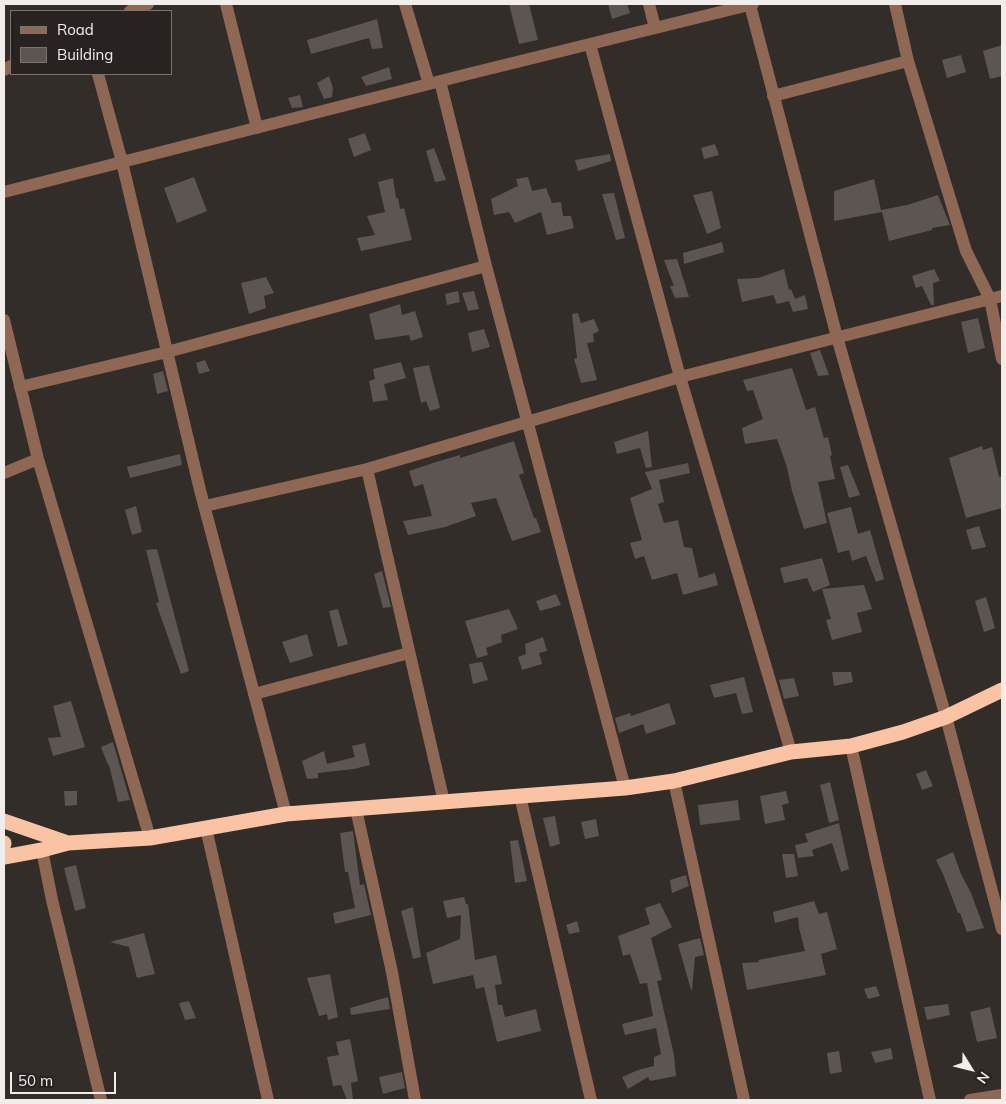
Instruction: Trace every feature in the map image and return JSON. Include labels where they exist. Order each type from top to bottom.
[{"type":"highway","points":[[4,857],[68,843],[150,838],[286,814],[625,788],[674,781],[791,752],[851,746],[903,732],[946,717],[1002,690]]},
{"type":"highway","points":[[4,821],[68,843]]},
{"type":"street","points":[[133,10],[148,4]]},
{"type":"street","points":[[226,4],[257,128]]},
{"type":"street","points":[[405,4],[434,83],[486,266],[625,788]]},
{"type":"street","points":[[649,4],[655,28]]},
{"type":"street","points":[[4,192],[751,4],[773,96],[837,337],[946,717],[1002,929]]},
{"type":"street","points":[[895,4],[908,61],[966,251],[996,298],[1002,359]]},
{"type":"street","points":[[590,44],[680,377],[791,752]]},
{"type":"street","points":[[773,96],[908,61]]},
{"type":"street","points":[[98,75],[122,162],[205,506],[286,814]]},
{"type":"street","points":[[20,387],[167,352],[486,266]]},
{"type":"street","points":[[205,506],[367,468],[680,377],[996,298]]},
{"type":"street","points":[[4,320],[38,459],[150,838]]},
{"type":"street","points":[[4,473],[38,459]]},
{"type":"street","points":[[367,468],[444,802]]},
{"type":"street","points":[[254,694],[410,653]]},
{"type":"street","points":[[851,746],[930,1100]]},
{"type":"street","points":[[674,781],[744,1100]]},
{"type":"street","points":[[520,796],[591,1100]]},
{"type":"street","points":[[356,809],[392,972],[415,1100]]},
{"type":"street","points":[[206,828],[268,1100]]},
{"type":"street","points":[[42,850],[52,900],[101,1100]]},
{"type":"street","points":[[970,1100],[1002,1094]]},
{"type":"building","points":[[509,4],[529,4],[538,40],[519,44]]},
{"type":"building","points":[[608,4],[627,4],[630,13],[612,19]]},
{"type":"building","points":[[377,19],[383,48],[372,49],[369,38],[311,54],[307,40]]},
{"type":"building","points":[[1002,45],[1002,76],[990,79],[983,51]]},
{"type":"building","points":[[961,55],[966,72],[947,78],[942,60]]},
{"type":"building","points":[[389,67],[392,79],[366,86],[361,77]]},
{"type":"building","points":[[329,76],[333,88],[332,97],[324,99],[317,83]]},
{"type":"building","points":[[300,95],[303,107],[292,108],[288,98]]},
{"type":"building","points":[[365,133],[371,150],[354,157],[348,139]]},
{"type":"building","points":[[715,144],[719,155],[704,159],[701,148]]},
{"type":"building","points":[[434,148],[446,180],[435,182],[426,151]]},
{"type":"building","points":[[610,154],[611,161],[578,171],[575,160]]},
{"type":"building","points":[[194,177],[207,211],[177,223],[164,188]]},
{"type":"building","points":[[528,177],[532,191],[546,188],[552,203],[561,202],[563,216],[571,216],[574,228],[547,235],[541,212],[515,223],[509,212],[494,215],[491,199],[518,186],[516,179]]},
{"type":"building","points":[[393,178],[396,198],[398,198],[400,209],[404,208],[412,240],[361,251],[357,238],[375,235],[367,216],[385,212],[378,182]]},
{"type":"building","points":[[874,179],[881,210],[907,205],[938,195],[950,225],[932,228],[932,230],[889,241],[882,212],[834,221],[834,191]]},
{"type":"building","points":[[712,191],[721,228],[707,234],[693,195]]},
{"type":"building","points":[[614,193],[625,238],[616,240],[602,194]]},
{"type":"building","points":[[722,242],[724,252],[684,264],[683,253]]},
{"type":"building","points":[[677,259],[689,297],[675,298],[670,286],[674,286],[664,260]]},
{"type":"building","points":[[784,269],[789,290],[791,289],[795,299],[805,295],[808,309],[793,312],[789,301],[777,304],[773,295],[742,302],[737,279],[758,278]]},
{"type":"building","points":[[934,269],[940,281],[933,283],[934,305],[931,305],[922,286],[916,288],[912,276]]},
{"type":"building","points":[[266,277],[274,293],[264,296],[266,308],[249,314],[241,283]]},
{"type":"building","points":[[458,291],[460,302],[447,305],[445,294]]},
{"type":"building","points":[[474,291],[479,309],[468,311],[462,293]]},
{"type":"building","points":[[400,304],[402,315],[415,311],[423,337],[411,341],[409,335],[375,340],[369,314]]},
{"type":"building","points":[[578,313],[581,323],[594,319],[599,331],[593,334],[594,342],[587,343],[597,380],[581,383],[574,359],[577,358],[572,314]]},
{"type":"building","points":[[978,318],[985,348],[968,353],[961,322]]},
{"type":"building","points":[[484,329],[490,347],[472,352],[468,333]]},
{"type":"building","points":[[820,350],[829,375],[818,376],[810,353]]},
{"type":"building","points":[[205,360],[210,371],[199,374],[196,363]]},
{"type":"building","points":[[401,362],[406,378],[384,384],[388,400],[373,402],[369,381],[375,379],[373,369]]},
{"type":"building","points":[[429,365],[440,408],[430,411],[426,401],[421,403],[413,368]]},
{"type":"building","points":[[792,368],[806,410],[815,407],[824,438],[828,437],[835,479],[818,482],[827,523],[804,529],[792,491],[787,467],[777,439],[745,444],[742,428],[763,419],[753,390],[747,391],[743,380]]},
{"type":"building","points":[[163,371],[168,391],[157,394],[153,374]]},
{"type":"building","points":[[648,431],[652,467],[646,468],[640,448],[617,454],[614,442]]},
{"type":"building","points":[[514,441],[524,473],[519,475],[541,532],[512,541],[496,498],[471,503],[476,516],[445,527],[408,535],[403,521],[432,516],[423,484],[414,487],[409,471],[460,455],[460,458]]},
{"type":"building","points":[[982,446],[983,450],[992,447],[999,477],[1002,476],[1002,508],[966,518],[949,458]]},
{"type":"building","points":[[180,454],[182,465],[130,478],[127,467]]},
{"type":"building","points":[[688,463],[690,473],[659,480],[664,502],[658,504],[664,523],[678,520],[684,547],[692,548],[699,578],[715,573],[718,585],[683,595],[677,573],[652,580],[644,556],[635,559],[630,543],[642,540],[630,498],[652,489],[645,472]]},
{"type":"building","points":[[848,465],[860,495],[849,498],[840,467]]},
{"type":"building","points":[[136,506],[142,532],[132,535],[125,510]]},
{"type":"building","points":[[851,507],[858,534],[870,530],[884,579],[876,582],[866,556],[852,561],[849,550],[838,553],[827,513]]},
{"type":"building","points":[[979,526],[986,547],[972,550],[966,530]]},
{"type":"building","points":[[157,549],[189,671],[181,674],[156,603],[159,602],[146,550]]},
{"type":"building","points":[[822,558],[830,585],[813,592],[807,578],[784,583],[780,568]]},
{"type":"building","points":[[382,571],[391,607],[383,608],[374,574]]},
{"type":"building","points":[[864,585],[872,609],[857,613],[862,632],[832,640],[826,620],[831,619],[822,589]]},
{"type":"building","points":[[556,594],[561,605],[540,611],[536,601]]},
{"type":"building","points":[[986,597],[995,628],[984,632],[975,601]]},
{"type":"building","points":[[338,609],[348,644],[338,647],[329,611]]},
{"type":"building","points":[[509,609],[518,629],[501,635],[502,642],[486,648],[488,655],[477,658],[465,621]]},
{"type":"building","points":[[307,634],[313,656],[290,663],[282,642]]},
{"type":"building","points":[[543,637],[547,651],[539,653],[542,664],[522,670],[518,657],[526,654],[525,644]]},
{"type":"building","points":[[482,662],[488,680],[473,684],[469,664]]},
{"type":"building","points":[[832,672],[851,672],[853,682],[834,686]]},
{"type":"building","points":[[744,677],[753,712],[742,714],[736,693],[714,698],[710,685]]},
{"type":"building","points":[[794,678],[799,696],[784,699],[779,680]]},
{"type":"building","points":[[71,701],[85,747],[53,756],[48,738],[61,737],[53,706]]},
{"type":"building","points":[[669,703],[676,724],[646,734],[643,724],[619,733],[615,718],[630,713],[631,716]]},
{"type":"building","points":[[113,742],[130,800],[118,802],[109,765],[101,747]]},
{"type":"building","points":[[365,743],[370,765],[354,769],[318,773],[318,778],[307,779],[302,761],[324,751],[327,764],[355,757],[352,746]]},
{"type":"building","points":[[926,770],[933,786],[922,790],[916,774]]},
{"type":"building","points":[[830,782],[839,820],[829,823],[820,785]]},
{"type":"building","points":[[64,791],[77,791],[77,805],[65,806]]},
{"type":"building","points":[[786,791],[789,803],[782,805],[785,820],[765,824],[760,796]]},
{"type":"building","points":[[738,800],[740,820],[700,825],[698,805]]},
{"type":"building","points":[[555,816],[560,844],[550,847],[543,818]]},
{"type":"building","points":[[596,819],[599,836],[585,839],[581,822]]},
{"type":"building","points":[[839,823],[849,869],[841,872],[832,843],[812,850],[814,856],[798,858],[795,845],[808,842],[805,834]]},
{"type":"building","points":[[353,831],[360,885],[364,884],[371,915],[335,924],[333,913],[355,908],[348,872],[345,872],[340,833]]},
{"type":"building","points":[[518,840],[527,881],[515,883],[510,841]]},
{"type":"building","points":[[953,852],[984,928],[967,932],[936,860]]},
{"type":"building","points":[[782,854],[794,854],[798,876],[786,878]]},
{"type":"building","points":[[76,865],[86,908],[75,911],[64,868]]},
{"type":"building","points":[[686,875],[689,886],[672,893],[670,880]]},
{"type":"building","points":[[464,897],[466,904],[468,904],[475,960],[496,955],[502,984],[495,985],[498,1005],[502,1005],[505,1017],[536,1009],[541,1031],[497,1042],[484,987],[476,989],[473,975],[433,984],[426,953],[460,939],[461,915],[447,918],[443,901]]},
{"type":"building","points":[[814,901],[819,914],[827,912],[837,949],[821,954],[826,975],[747,990],[742,963],[759,962],[758,960],[805,951],[798,917],[775,923],[773,912]]},
{"type":"building","points":[[660,903],[672,927],[651,938],[662,980],[657,981],[674,1055],[676,1076],[650,1081],[648,1077],[628,1089],[622,1077],[654,1066],[654,1057],[661,1054],[656,1028],[625,1035],[622,1024],[653,1016],[647,983],[640,984],[630,954],[623,956],[618,936],[650,924],[645,908]]},
{"type":"building","points":[[413,907],[421,957],[413,959],[401,911]]},
{"type":"building","points":[[577,921],[580,932],[569,934],[566,925]]},
{"type":"building","points":[[144,933],[155,974],[137,978],[129,947],[110,942]]},
{"type":"building","points":[[700,938],[704,955],[695,957],[691,990],[678,944]]},
{"type":"building","points":[[330,974],[338,1017],[328,1020],[327,1014],[319,1016],[307,978]]},
{"type":"building","points":[[876,986],[880,996],[868,999],[864,989]]},
{"type":"building","points":[[388,997],[390,1009],[351,1015],[350,1008]]},
{"type":"building","points":[[189,1001],[196,1018],[185,1020],[179,1003]]},
{"type":"building","points":[[948,1004],[950,1015],[927,1020],[924,1007]]},
{"type":"building","points":[[990,1007],[997,1038],[977,1042],[970,1012]]},
{"type":"building","points":[[350,1039],[358,1081],[351,1083],[353,1100],[347,1100],[341,1085],[333,1086],[327,1057],[339,1055],[336,1042]]},
{"type":"building","points":[[891,1048],[893,1059],[875,1063],[871,1052]]},
{"type":"building","points":[[839,1051],[842,1072],[830,1074],[827,1053]]},
{"type":"building","points":[[402,1072],[405,1088],[383,1094],[379,1077]]}]
